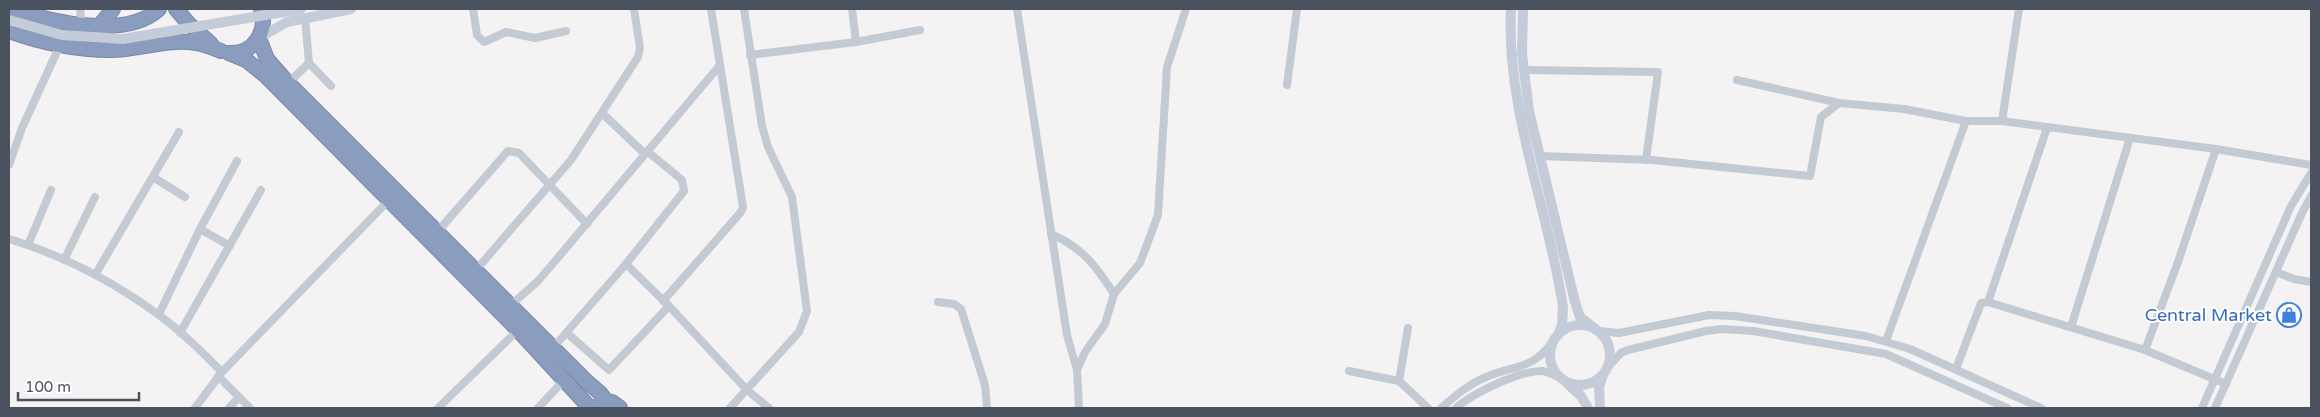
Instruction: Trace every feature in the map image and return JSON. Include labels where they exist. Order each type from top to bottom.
[{"type":"highway","points":[[13,9],[39,18],[82,25],[122,24],[140,21],[159,9]]},
{"type":"highway","points":[[100,25],[114,9]]},
{"type":"highway","points":[[176,9],[197,33],[225,52],[246,50],[259,38],[263,26],[261,9]]},
{"type":"highway","points":[[9,32],[60,45],[112,50],[195,42],[246,60],[266,76],[518,330],[590,408]]},
{"type":"highway","points":[[259,38],[267,59],[288,83],[600,393],[602,405],[616,404],[620,408]]},
{"type":"main road","points":[[9,20],[62,35],[123,38],[352,9]]},
{"type":"main road","points":[[1511,9],[1511,68],[1519,116],[1563,307],[1562,325],[1551,344],[1550,361],[1561,379],[1577,391],[1588,408]]},
{"type":"main road","points":[[1523,9],[1523,70],[1529,111],[1575,302],[1580,317],[1606,339],[1609,349],[1610,359],[1599,387],[1600,408]]},
{"type":"main road","points":[[259,38],[303,14]]},
{"type":"main road","points":[[1559,333],[1575,325],[1596,329]]},
{"type":"main road","points":[[1561,379],[1580,385],[1589,384],[1605,372]]},
{"type":"street","points":[[80,9],[82,25]]},
{"type":"street","points":[[473,9],[477,35],[484,42],[506,32],[535,38],[566,30]]},
{"type":"street","points":[[476,270],[571,160],[640,53],[634,9]]},
{"type":"street","points":[[567,333],[609,370],[741,212],[743,207],[712,9]]},
{"type":"street","points":[[730,408],[799,332],[807,311],[792,197],[766,140],[750,55],[744,9]]},
{"type":"street","points":[[852,9],[856,42]]},
{"type":"street","points":[[1017,9],[1067,335],[1077,370],[1079,408]]},
{"type":"street","points":[[1077,370],[1085,352],[1105,324],[1114,294],[1140,263],[1158,215],[1167,67],[1183,23],[1186,9]]},
{"type":"street","points":[[1287,85],[1297,9]]},
{"type":"street","points":[[2002,121],[2019,9]]},
{"type":"street","points":[[303,14],[309,63],[331,86]]},
{"type":"street","points":[[750,55],[856,42],[920,30]]},
{"type":"street","points":[[9,165],[22,128],[60,45]]},
{"type":"street","points":[[288,83],[309,63]]},
{"type":"street","points":[[511,305],[538,281],[720,65]]},
{"type":"street","points":[[1523,70],[1658,72],[1646,160]]},
{"type":"street","points":[[1737,80],[1839,103],[1904,109],[1966,120],[2002,121],[2216,149],[2311,165]]},
{"type":"street","points":[[1540,156],[1646,160],[1810,176],[1822,117],[1839,103]]},
{"type":"street","points":[[553,348],[626,264],[684,191],[682,180],[646,152],[602,113]]},
{"type":"street","points":[[1886,341],[1966,120]]},
{"type":"street","points":[[1988,302],[2047,128]]},
{"type":"street","points":[[95,275],[179,132]]},
{"type":"street","points":[[2071,327],[2130,138]]},
{"type":"street","points":[[2145,350],[2216,149]]},
{"type":"street","points":[[438,231],[508,151],[519,153],[587,224]]},
{"type":"street","points":[[158,314],[200,229],[237,161]]},
{"type":"street","points":[[2202,408],[2291,206],[2311,173]]},
{"type":"street","points":[[153,177],[184,197]]},
{"type":"street","points":[[28,245],[51,190]]},
{"type":"street","points":[[180,333],[261,190]]},
{"type":"street","points":[[2215,408],[2311,196]]},
{"type":"street","points":[[64,260],[96,197]]},
{"type":"street","points":[[195,408],[220,374],[389,200]]},
{"type":"street","points":[[200,229],[230,246]]},
{"type":"street","points":[[1051,234],[1070,242],[1096,265],[1114,294]]},
{"type":"street","points":[[9,239],[64,260],[95,275],[158,314],[180,333],[250,408]]},
{"type":"street","points":[[626,264],[666,303],[747,390],[769,408]]},
{"type":"street","points":[[2276,272],[2311,282]]},
{"type":"street","points":[[938,302],[954,304],[961,309],[985,385],[987,408]]},
{"type":"street","points":[[1956,369],[1982,303],[1988,302],[2145,350],[2226,384]]},
{"type":"street","points":[[1596,329],[1619,333],[1709,316],[1735,316],[1859,335],[1910,349],[2041,408]]},
{"type":"street","points":[[1399,380],[1408,328]]},
{"type":"street","points":[[438,408],[518,330]]},
{"type":"street","points":[[1605,372],[1621,353],[1628,350],[1706,331],[1735,330],[1886,354],[2007,408]]},
{"type":"street","points":[[1441,408],[1469,385],[1538,359],[1551,344]]},
{"type":"street","points":[[1349,371],[1399,380],[1428,408]]},
{"type":"street","points":[[1456,408],[1492,386],[1538,372],[1549,372],[1561,379]]},
{"type":"street","points":[[538,408],[565,379]]},
{"type":"street","points":[[229,408],[239,397]]},
{"type":"place","name":"Central Market","points":[[2289,315]]}]
